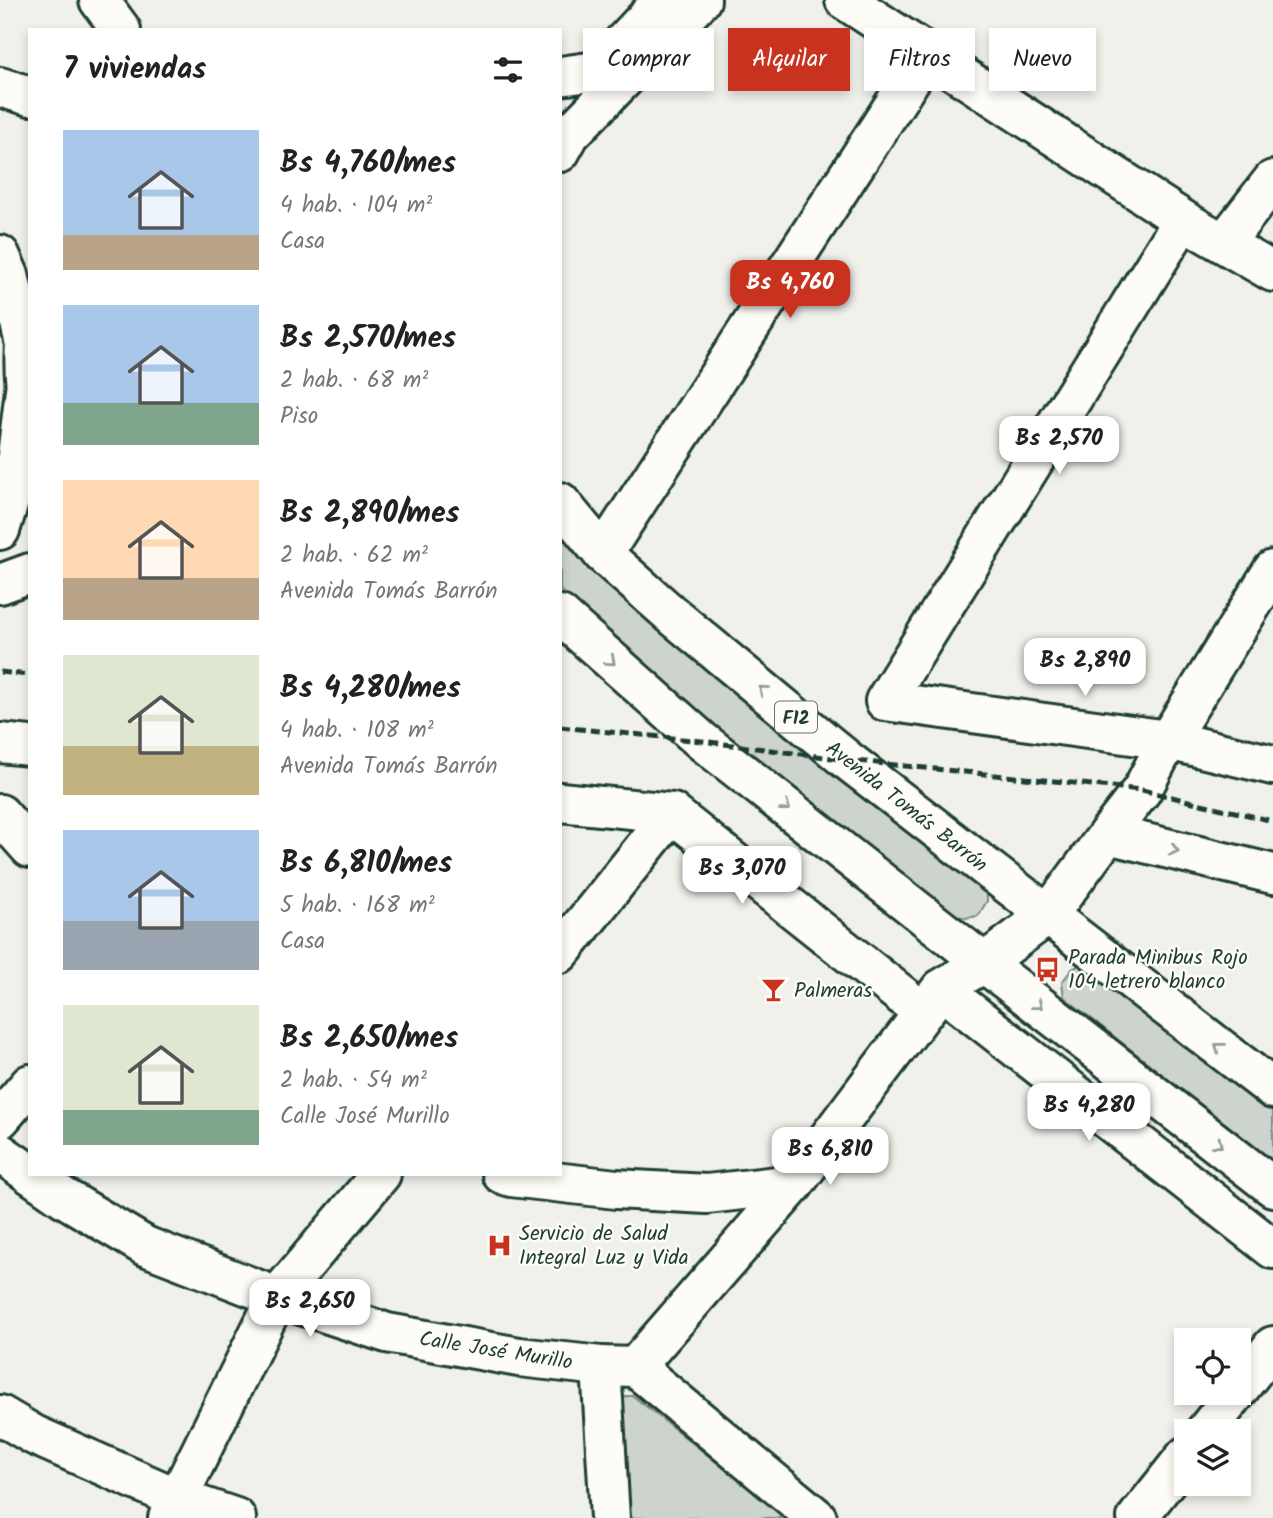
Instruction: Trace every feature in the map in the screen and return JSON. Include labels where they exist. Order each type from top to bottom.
[{"type":"main road","points":[[99,0],[120,28]]},
{"type":"main road","points":[[562,105],[566,102],[578,74],[663,0]]},
{"type":"main road","points":[[562,148],[570,134],[701,0]]},
{"type":"main road","points":[[845,0],[888,28]]},
{"type":"main road","points":[[975,85],[1183,220],[1273,272]]},
{"type":"main road","points":[[0,87],[28,95]]},
{"type":"main road","points":[[603,554],[904,91]]},
{"type":"main road","points":[[1224,243],[1273,180]]},
{"type":"main road","points":[[1183,220],[885,701],[1168,740],[1273,765]]},
{"type":"main road","points":[[0,255],[27,325],[28,400],[13,489],[0,530]]},
{"type":"main road","name":"Avenida Tomás Barrón","points":[[562,504],[603,554],[847,760],[1273,1089]]},
{"type":"main road","points":[[610,1518],[618,1367],[794,1184],[932,1001],[1048,915],[1142,790],[1168,740],[1273,570]]},
{"type":"main road","points":[[0,584],[28,574]]},
{"type":"main road","points":[[562,617],[702,741],[1273,1187]]},
{"type":"main road","points":[[0,743],[28,746]]},
{"type":"main road","points":[[562,802],[672,813],[1273,1249]]},
{"type":"main road","points":[[562,950],[672,813]]},
{"type":"main road","points":[[0,814],[28,846]]},
{"type":"main road","points":[[1108,834],[1273,874]]},
{"type":"main road","points":[[0,1119],[28,1086]]},
{"type":"main road","name":"Calle José Murillo","points":[[0,1153],[28,1173]]},
{"type":"main road","name":"Calle José Murillo","points":[[33,1176],[145,1246],[277,1297],[387,1333],[519,1357],[618,1367]]},
{"type":"main road","points":[[173,1508],[277,1297],[379,1176]]},
{"type":"main road","points":[[508,1176],[617,1189],[707,1194],[794,1184]]},
{"type":"main road","points":[[1251,1374],[1273,1346]]},
{"type":"main road","points":[[618,1367],[817,1518]]},
{"type":"main road","points":[[1215,1419],[1226,1405]]},
{"type":"main road","points":[[0,1416],[173,1508],[236,1518]]},
{"type":"main road","points":[[1137,1518],[1174,1470]]},
{"type":"shaded area","points":[[562,532],[987,891],[987,901],[978,916],[965,918],[949,913],[676,695],[562,592]]},
{"type":"shaded area","points":[[1085,962],[1273,1106],[1273,1162],[1064,997],[1062,982],[1072,969]]},
{"type":"shaded area","points":[[633,1396],[787,1518],[628,1518],[621,1400]]},
{"type":"railway","points":[[0,672],[28,675]]},
{"type":"railway","points":[[562,727],[1142,790],[1273,821]]},
{"type":"place","name":"Parada Minibus Rojo 104 letrero blanco","points":[[1048,969]]},
{"type":"place","name":"Palmeras","points":[[774,990]]},
{"type":"place","name":"Servicio de Salud Integral Luz y Vida","points":[[499,1245]]}]
